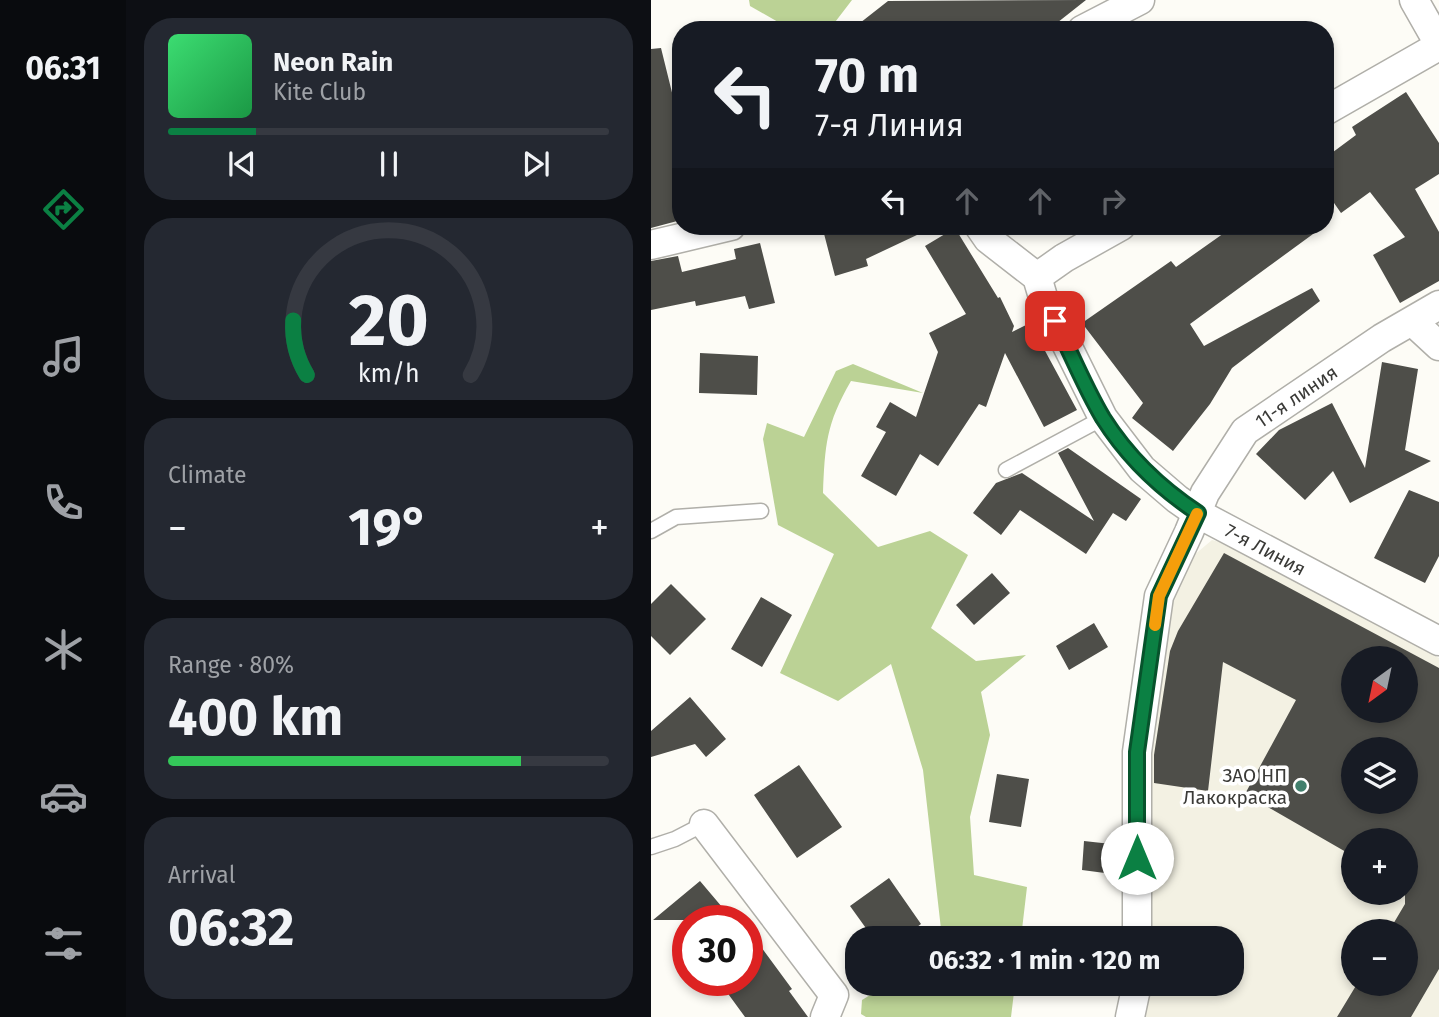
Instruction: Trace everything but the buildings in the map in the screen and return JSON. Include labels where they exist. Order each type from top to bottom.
[{"type":"street","points":[[1099,21],[1140,0]]},
{"type":"street","points":[[1334,106],[1439,45],[1414,0]]},
{"type":"street","points":[[651,245],[693,235]]},
{"type":"street","points":[[985,235],[1037,277],[1064,257],[1104,235]]},
{"type":"street","name":"7-я Линия","points":[[1037,277],[1043,297],[1103,418],[1142,468],[1177,499],[1198,513],[1439,640]]},
{"type":"street","name":"11-я линия","points":[[1137,926],[1137,752],[1159,596],[1205,493],[1245,431],[1382,338],[1439,305]]},
{"type":"street","points":[[1412,322],[1439,346]]},
{"type":"street","points":[[704,824],[834,995],[825,1017]]},
{"type":"street","points":[[1130,1017],[1134,996]]},
{"type":"lane","points":[[1006,470],[1103,418]]},
{"type":"lane","points":[[651,531],[676,517],[761,510]]},
{"type":"lane","points":[[651,848],[704,824]]},
{"type":"shaded area","points":[[1212,540],[1223,543],[1416,646],[1341,646],[1341,723],[1418,723],[1418,647],[1439,658],[1439,1017],[1138,1017],[1142,996],[1244,996],[1244,926],[1144,926],[1147,670],[1157,622],[1187,561]]},
{"type":"green space","points":[[749,0],[852,0],[836,21],[776,21],[750,6]]},
{"type":"green space","points":[[853,364],[923,393],[851,381],[836,410],[828,435],[823,493],[878,547],[930,531],[968,555],[931,628],[976,661],[1026,655],[981,692],[990,735],[970,817],[974,875],[1027,887],[1022,926],[941,926],[923,770],[891,664],[838,701],[780,673],[834,554],[778,525],[763,439],[767,423],[804,437],[836,371]]},
{"type":"green space","points":[[868,996],[1014,996],[1011,1017],[866,1017],[861,1014],[862,1000]]},
{"type":"slow traffic","points":[[1155,625],[1159,596],[1197,514]]},
{"type":"place","name":"ЗАО НП Лакокраска","points":[[1301,786]]},
{"type":"route","points":[[1055,321],[1103,418],[1142,468],[1177,499],[1198,513],[1159,596],[1137,752],[1137,858]]}]
